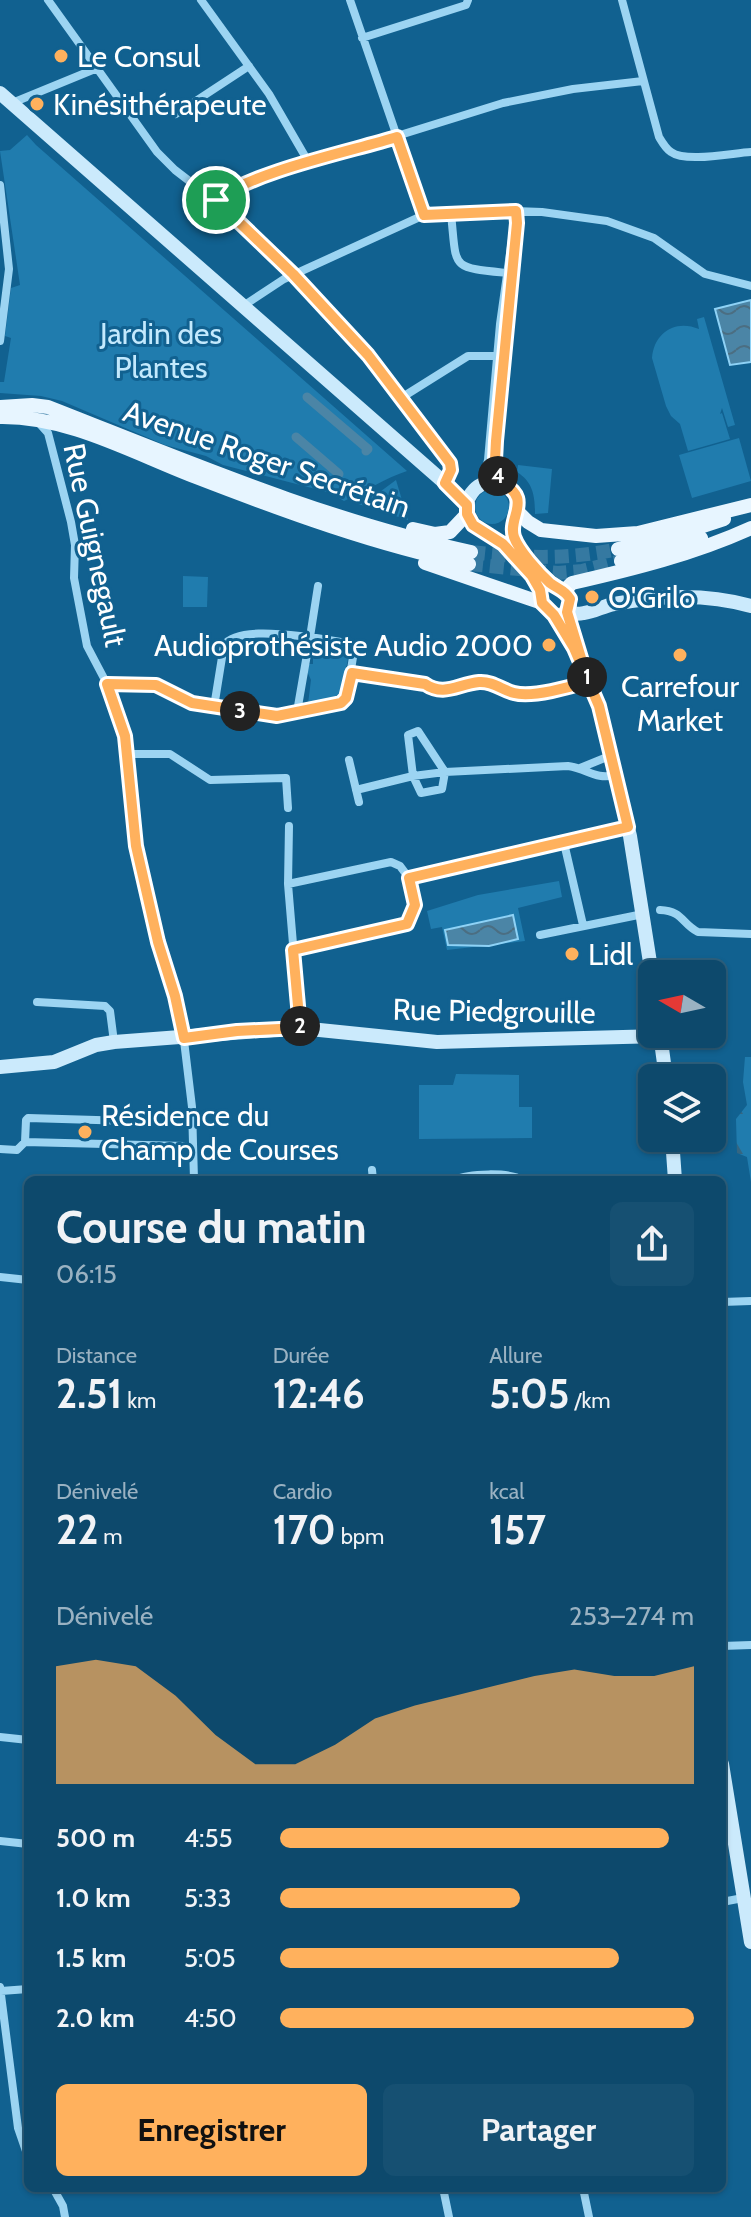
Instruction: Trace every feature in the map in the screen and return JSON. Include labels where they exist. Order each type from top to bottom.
[{"type":"main road","name":"Avenue Roger Secrétain","points":[[0,407],[48,407],[272,499]]},
{"type":"main road","name":"Avenue Roger Secrétain","points":[[0,417],[63,424],[272,499],[422,541],[470,558]]},
{"type":"main road","points":[[272,499],[435,534],[450,532],[467,509]]},
{"type":"main road","points":[[272,499],[378,548],[542,603]]},
{"type":"main road","points":[[518,512],[541,530],[596,536],[638,533],[720,511],[751,508]]},
{"type":"main road","points":[[751,508],[620,555],[751,526]]},
{"type":"main road","points":[[564,591],[572,583],[642,567],[724,540],[751,526]]},
{"type":"street","points":[[48,0],[157,152],[175,170],[216,200],[293,274],[368,355],[450,463],[446,484]]},
{"type":"street","points":[[201,0],[286,120],[309,163]]},
{"type":"street","points":[[350,0],[424,215]]},
{"type":"street","points":[[362,38],[466,5],[468,0]]},
{"type":"street","points":[[622,0],[659,137],[670,152],[689,157],[751,152]]},
{"type":"street","points":[[176,114],[249,66]]},
{"type":"street","points":[[14,105],[17,101],[95,69]]},
{"type":"street","points":[[216,200],[225,193],[309,163],[503,103],[573,89],[643,81]]},
{"type":"street","points":[[0,93],[446,484],[467,509],[478,529],[518,552],[538,576],[564,591],[570,599],[560,613]]},
{"type":"street","points":[[0,185],[9,253],[0,341]]},
{"type":"street","points":[[243,306],[247,300],[293,274],[304,272],[424,215],[516,211],[583,217],[635,230],[654,238],[705,274],[751,286]]},
{"type":"street","points":[[499,482],[495,460],[500,356],[516,211]]},
{"type":"street","points":[[467,509],[488,460],[516,211]]},
{"type":"street","points":[[451,214],[458,263],[464,267],[507,273]]},
{"type":"street","points":[[401,398],[468,356],[500,356]]},
{"type":"street","name":"Rue Guignegault","points":[[36,419],[48,433],[71,522],[75,545],[74,578],[87,646],[121,719],[129,754],[136,846],[184,1038],[192,1107],[194,1176]]},
{"type":"street","name":"Rue Guignegault","points":[[48,433],[63,424]]},
{"type":"street","points":[[446,484],[478,486],[499,482],[506,485],[516,497],[518,512],[513,527],[518,552]]},
{"type":"street","points":[[538,576],[542,603],[560,613],[583,614],[610,604],[683,597],[728,600],[751,606]]},
{"type":"street","points":[[297,712],[318,586]]},
{"type":"street","points":[[560,613],[599,706],[612,755],[628,827],[650,960]]},
{"type":"street","points":[[107,684],[156,685],[192,703],[214,707],[277,716],[341,703],[346,698],[352,673],[353,646],[282,634],[232,636],[224,645],[214,707]]},
{"type":"street","points":[[352,673],[425,684],[434,691],[477,682],[489,683],[513,693],[528,694],[586,675]]},
{"type":"street","points":[[418,731],[445,772],[442,789],[421,793],[413,776],[408,735],[418,731]]},
{"type":"street","points":[[129,754],[170,754],[210,780],[280,774],[286,778],[288,808]]},
{"type":"street","points":[[356,790],[413,776],[445,772],[580,768],[612,755]]},
{"type":"street","points":[[349,760],[359,802]]},
{"type":"street","points":[[580,768],[602,778],[616,775]]},
{"type":"street","points":[[289,826],[288,884],[300,1028]]},
{"type":"street","points":[[409,878],[628,827]]},
{"type":"street","points":[[564,843],[583,925]]},
{"type":"street","points":[[288,884],[391,862],[400,866],[409,878],[415,905],[407,924],[293,950]]},
{"type":"street","points":[[660,910],[677,912],[698,932],[751,934]]},
{"type":"street","points":[[540,935],[643,914]]},
{"type":"street","points":[[37,1002],[105,1006],[110,1011],[114,1042]]},
{"type":"street","name":"Rue Piedgrouille","points":[[0,1067],[54,1062],[96,1045],[114,1042],[237,1031],[300,1028],[437,1042],[638,1036]]},
{"type":"street","points":[[0,1149],[17,1150],[25,1142],[28,1118],[130,1121]]},
{"type":"street","points":[[25,1142],[184,1146]]},
{"type":"street","points":[[673,1152],[675,1176]]},
{"type":"street","points":[[461,1176],[515,1176]]},
{"type":"street","points":[[0,1277],[24,1280]]},
{"type":"street","points":[[726,1302],[751,1301]]},
{"type":"street","points":[[726,1646],[751,1645]]},
{"type":"street","points":[[0,1737],[24,1740]]},
{"type":"street","points":[[726,1822],[745,1879],[743,1898],[751,1942]]},
{"type":"street","points":[[0,1841],[24,1844]]},
{"type":"street","points":[[726,1901],[743,1898]]},
{"type":"street","points":[[24,1989],[0,1989],[18,2128],[24,2145]]},
{"type":"street","points":[[55,2192],[65,2217]]},
{"type":"street","points":[[444,2192],[449,2217]]},
{"type":"street","points":[[584,2192],[589,2217]]},
{"type":"green space","name":"Jardin des Plantes","points":[[27,135],[407,471],[344,501],[331,493],[223,465],[206,456],[165,445],[62,401],[0,393],[11,338],[5,336],[11,288],[20,285],[0,151],[10,150]]},
{"type":"green space","points":[[704,317],[735,425],[728,427],[722,408],[720,414],[730,439],[688,451],[680,424],[666,406],[652,358],[657,341],[668,330],[682,326],[699,329],[697,319]]},
{"type":"green space","points":[[739,438],[751,481],[692,498],[679,455]]},
{"type":"green space","points":[[518,465],[552,469],[548,513],[535,514],[532,490],[527,480],[517,472]]},
{"type":"green space","points":[[396,480],[408,520],[352,502],[377,494]]},
{"type":"green space","points":[[492,490],[504,495],[509,507],[504,519],[492,524],[480,519],[475,507],[480,495]]},
{"type":"green space","points":[[183,576],[208,577],[207,607],[183,607]]},
{"type":"green space","points":[[313,644],[343,649],[349,654],[342,688],[344,692],[335,701],[308,704],[311,680],[307,671],[309,664],[313,664]]},
{"type":"green space","points":[[559,881],[562,897],[518,908],[525,941],[447,950],[442,927],[431,929],[427,911],[478,895]]},
{"type":"green space","points":[[745,1057],[751,1057],[751,1182],[747,1157],[737,1153],[736,1119],[747,1105],[743,1082]]},
{"type":"green space","points":[[456,1074],[519,1075],[519,1107],[532,1107],[532,1138],[419,1139],[419,1085],[453,1085]]},
{"type":"water","points":[[751,300],[751,362],[730,365],[715,309]]},
{"type":"water","points":[[513,915],[518,939],[489,946],[448,945],[445,930]]},
{"type":"waterway","points":[[307,397],[368,449],[366,451]]},
{"type":"waterway","points":[[296,437],[339,474]]},
{"type":"tunnel","points":[[471,552],[545,557],[618,549]]},
{"type":"tunnel","points":[[469,564],[558,573],[582,571],[621,561]]},
{"type":"place","name":"Le Consul","points":[[61,56]]},
{"type":"place","name":"Kinésithérapeute","points":[[37,104]]},
{"type":"place","name":"O'Grilo","points":[[592,597]]},
{"type":"place","name":"Audioprothésiste Audio 2000","points":[[549,645]]},
{"type":"place","name":"Carrefour Market","points":[[680,655]]},
{"type":"place","name":"Lidl","points":[[572,954]]},
{"type":"place","name":"Résidence du Champ de Courses","points":[[85,1132]]},
{"type":"route","points":[[216,200],[225,193],[265,177],[397,137],[424,215],[516,211],[496,470],[499,482],[512,490],[518,504],[513,527],[516,541],[549,582],[564,591],[570,599],[567,612],[570,625],[584,670],[588,681],[528,694],[513,693],[501,686],[477,682],[434,691],[425,684],[352,673],[346,698],[341,703],[277,716],[192,703],[156,685],[107,684],[121,719],[129,754],[136,846],[184,1038],[237,1031],[300,1028],[293,950],[407,924],[415,905],[409,878],[628,827],[599,706],[584,670],[574,648],[554,615],[542,603],[540,590],[532,576],[503,544],[473,525],[467,514],[467,505],[445,483],[451,470],[450,463],[368,355],[293,274],[216,200]]}]
